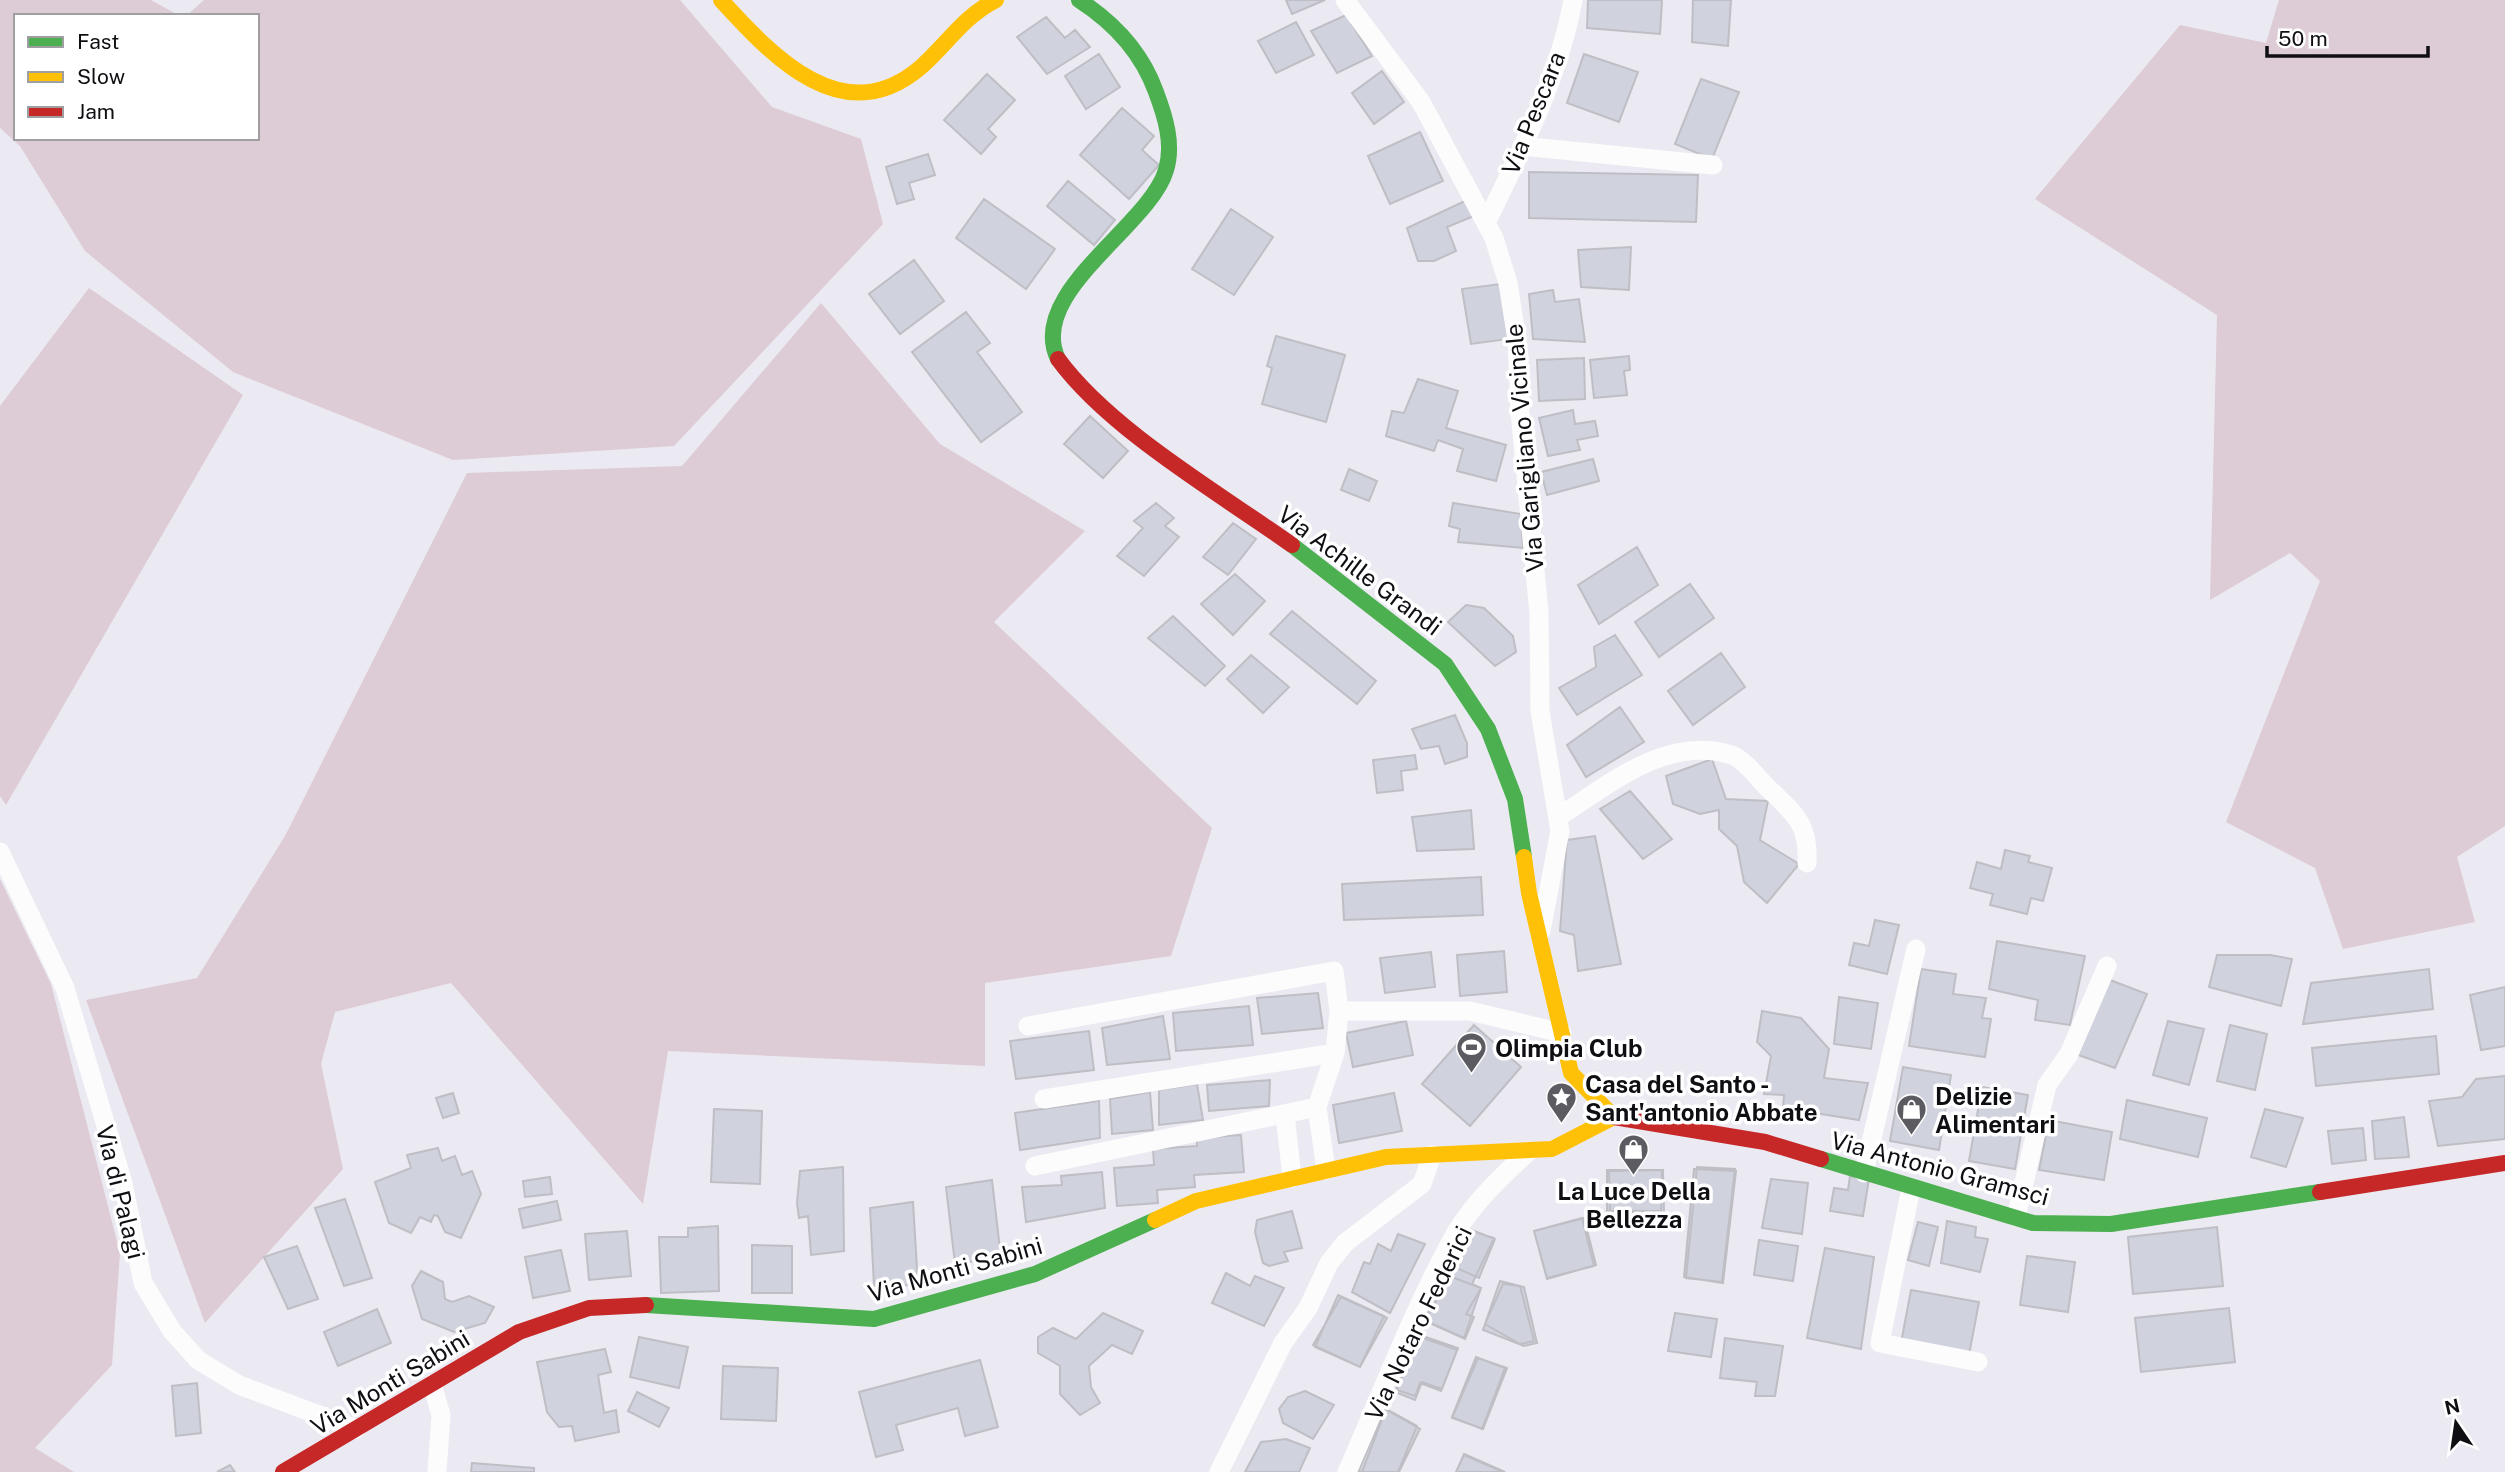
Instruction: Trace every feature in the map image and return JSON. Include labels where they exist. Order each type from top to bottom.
[{"type":"main road","points":[[721,0],[763,46],[791,69],[833,90],[858,95],[879,91],[905,80],[964,21],[996,0]]},
{"type":"main road","name":"Via Achille Grandi","points":[[1079,0],[1106,16],[1138,54],[1165,120],[1170,152],[1166,177],[1157,192],[1085,270],[1069,292],[1052,330],[1056,356],[1070,375],[1127,428],[1293,546],[1445,664],[1488,729],[1515,799],[1529,893],[1572,1073],[1614,1116]]},
{"type":"main road","name":"Via Monti Sabini","points":[[283,1472],[519,1332],[589,1308],[665,1304],[874,1319],[1035,1274],[1196,1200],[1386,1157],[1552,1149],[1614,1116]]},
{"type":"main road","name":"Via Antonio Gramsci","points":[[1614,1116],[1765,1142],[2033,1223],[2111,1224],[2505,1163]]},
{"type":"street","name":"Via Garigliano Vicinale","points":[[1345,0],[1421,102],[1486,223],[1505,271],[1517,341],[1520,412],[1539,613],[1540,711],[1560,831],[1540,937]]},
{"type":"street","name":"Via Pescara","points":[[1486,223],[1522,146],[1559,52],[1573,0]]},
{"type":"street","points":[[1522,146],[1713,165]]},
{"type":"street","points":[[1558,817],[1646,761],[1695,749],[1734,756],[1798,817],[1809,839],[1807,863]]},
{"type":"street","name":"Via di Palagi","points":[[0,852],[65,988],[123,1183],[143,1283],[172,1331],[198,1360],[239,1385],[356,1429]]},
{"type":"street","points":[[1864,1173],[1916,949]]},
{"type":"street","points":[[2015,1217],[2047,1085],[2069,1055],[2108,966]]},
{"type":"street","points":[[1028,1026],[1334,971],[1339,1011],[1335,1053],[1317,1107],[1326,1170]]},
{"type":"street","points":[[1339,1011],[1470,1011],[1562,1033]]},
{"type":"street","points":[[1044,1098],[1335,1053]]},
{"type":"street","points":[[1035,1166],[1317,1107]]},
{"type":"street","points":[[1285,1114],[1292,1178]]},
{"type":"street","name":"Via Notaro Federici","points":[[1347,1472],[1415,1317],[1456,1232],[1501,1177],[1529,1150]]},
{"type":"street","points":[[1219,1472],[1283,1343],[1308,1308],[1329,1263],[1345,1243],[1422,1184],[1432,1155]]},
{"type":"street","points":[[1911,1188],[1880,1343],[1978,1362]]},
{"type":"street","points":[[432,1384],[441,1415],[437,1472]]},
{"type":"shaded area","points":[[0,0],[151,0],[176,14],[14,14],[14,140],[259,140],[259,14],[188,14],[204,0],[680,0],[772,107],[861,139],[883,224],[674,446],[453,460],[233,372],[85,251],[20,146],[0,128]]},
{"type":"shaded area","points":[[2279,0],[2505,0],[2505,826],[2457,857],[2475,922],[2343,949],[2315,868],[2226,822],[2320,581],[2290,553],[2210,600],[2217,315],[2035,199],[2180,25],[2266,43]]},
{"type":"shaded area","points":[[89,288],[243,395],[6,805],[0,796],[0,406]]},
{"type":"shaded area","points":[[821,303],[940,444],[1085,531],[994,622],[1212,828],[1171,956],[985,983],[985,1066],[668,1051],[643,1204],[451,983],[335,1012],[321,1064],[343,1169],[205,1323],[86,1000],[197,978],[285,836],[467,473],[682,466]]},
{"type":"shaded area","points":[[0,879],[51,984],[120,1253],[112,1365],[35,1448],[74,1472],[0,1472]]},
{"type":"building","points":[[1286,0],[1325,0],[1292,14]]},
{"type":"building","points":[[1588,0],[1662,0],[1660,34],[1587,28]]},
{"type":"building","points":[[1693,0],[1731,0],[1728,46],[1692,42]]},
{"type":"building","points":[[1346,15],[1372,56],[1337,73],[1311,31]]},
{"type":"building","points":[[1046,17],[1065,38],[1075,30],[1090,47],[1047,74],[1017,37]]},
{"type":"building","points":[[1296,22],[1314,55],[1276,73],[1258,41]]},
{"type":"building","points":[[1099,54],[1120,87],[1086,109],[1065,76]]},
{"type":"building","points":[[1584,54],[1638,72],[1619,122],[1567,103]]},
{"type":"building","points":[[1382,71],[1404,102],[1374,124],[1352,93]]},
{"type":"building","points":[[987,74],[1015,100],[988,129],[996,137],[981,154],[944,120]]},
{"type":"building","points":[[1701,79],[1739,92],[1712,159],[1675,144]]},
{"type":"building","points":[[1122,108],[1154,136],[1142,150],[1159,165],[1129,199],[1080,155]]},
{"type":"building","points":[[1420,132],[1443,181],[1390,204],[1368,156]]},
{"type":"building","points":[[928,154],[935,175],[909,183],[914,199],[897,204],[886,167]]},
{"type":"building","points":[[1529,172],[1698,175],[1696,222],[1529,218]]},
{"type":"building","points":[[1068,181],[1115,220],[1094,245],[1047,206]]},
{"type":"building","points":[[984,199],[1055,249],[1026,289],[956,238]]},
{"type":"building","points":[[1467,200],[1474,216],[1447,227],[1456,251],[1434,261],[1418,261],[1407,228]]},
{"type":"building","points":[[1231,209],[1273,237],[1234,295],[1192,269]]},
{"type":"building","points":[[1631,247],[1629,290],[1581,287],[1578,250]]},
{"type":"building","points":[[914,260],[944,301],[900,334],[869,294]]},
{"type":"building","points":[[1500,284],[1508,339],[1471,344],[1462,289]]},
{"type":"building","points":[[1553,290],[1555,302],[1579,299],[1585,342],[1533,339],[1529,294]]},
{"type":"building","points":[[966,312],[990,343],[977,352],[1022,412],[981,442],[912,352]]},
{"type":"building","points":[[1276,336],[1345,355],[1326,422],[1262,404],[1272,368],[1267,366]]},
{"type":"building","points":[[1629,356],[1630,370],[1624,371],[1627,395],[1594,398],[1590,360]]},
{"type":"building","points":[[1584,358],[1585,399],[1539,401],[1537,360]]},
{"type":"building","points":[[1418,379],[1458,391],[1446,428],[1506,445],[1496,481],[1457,471],[1463,449],[1438,440],[1434,451],[1386,436],[1392,411],[1404,413]]},
{"type":"building","points":[[1573,410],[1575,424],[1595,421],[1598,436],[1577,440],[1580,450],[1548,456],[1539,418]]},
{"type":"building","points":[[1090,416],[1128,451],[1103,478],[1064,444]]},
{"type":"building","points":[[1593,459],[1599,481],[1547,495],[1541,472]]},
{"type":"building","points":[[1349,469],[1377,481],[1369,501],[1341,490]]},
{"type":"building","points":[[1156,503],[1174,518],[1165,526],[1179,537],[1144,576],[1117,556],[1143,528],[1134,521]]},
{"type":"building","points":[[1453,503],[1521,514],[1523,548],[1458,542],[1460,529],[1449,526]]},
{"type":"building","points":[[1233,523],[1256,539],[1228,575],[1203,557]]},
{"type":"building","points":[[1637,547],[1658,585],[1599,624],[1578,585]]},
{"type":"building","points":[[1235,574],[1265,601],[1233,635],[1201,604]]},
{"type":"building","points":[[1690,584],[1714,618],[1659,657],[1635,622]]},
{"type":"building","points":[[1466,605],[1484,608],[1513,636],[1516,652],[1495,666],[1448,622]]},
{"type":"building","points":[[1292,611],[1376,681],[1357,704],[1270,634]]},
{"type":"building","points":[[1173,616],[1225,666],[1205,686],[1148,638]]},
{"type":"building","points":[[1615,635],[1642,675],[1577,715],[1559,688],[1596,667],[1594,647]]},
{"type":"building","points":[[1721,653],[1745,687],[1693,725],[1668,691]]},
{"type":"building","points":[[1251,655],[1289,687],[1263,713],[1227,679]]},
{"type":"building","points":[[1620,707],[1644,742],[1586,777],[1567,745]]},
{"type":"building","points":[[1455,715],[1467,743],[1467,757],[1445,764],[1439,746],[1421,749],[1412,729]]},
{"type":"building","points":[[1415,755],[1417,769],[1401,771],[1403,790],[1377,793],[1373,760]]},
{"type":"building","points":[[1712,759],[1726,799],[1768,801],[1760,840],[1799,864],[1767,903],[1744,882],[1737,846],[1719,829],[1719,810],[1700,814],[1673,804],[1666,776]]},
{"type":"building","points":[[1630,791],[1672,839],[1643,859],[1600,809]]},
{"type":"building","points":[[1471,810],[1474,849],[1417,851],[1412,817]]},
{"type":"building","points":[[1595,836],[1621,964],[1578,971],[1574,935],[1560,931],[1567,840]]},
{"type":"building","points":[[2005,850],[2030,856],[2028,862],[2052,868],[2043,901],[2031,898],[2027,914],[1990,905],[1993,894],[1970,888],[1977,862],[2001,869]]},
{"type":"building","points":[[1481,877],[1483,915],[1344,920],[1342,884]]},
{"type":"building","points":[[1875,920],[1899,925],[1887,974],[1849,965],[1854,943],[1869,946]]},
{"type":"building","points":[[1997,941],[2085,956],[2070,1025],[2035,1020],[2038,1000],[1989,989]]},
{"type":"building","points":[[1504,951],[1507,992],[1460,996],[1457,955]]},
{"type":"building","points":[[1431,952],[1435,987],[1385,993],[1380,958]]},
{"type":"building","points":[[2217,955],[2270,955],[2292,959],[2281,1006],[2209,987]]},
{"type":"building","points":[[1921,969],[1956,974],[1953,994],[1986,998],[1982,1018],[1991,1019],[1985,1057],[1909,1046]]},
{"type":"building","points":[[2429,969],[2433,1009],[2303,1024],[2311,983]]},
{"type":"building","points":[[2110,980],[2147,994],[2115,1068],[2078,1055]]},
{"type":"building","points":[[2505,987],[2505,1046],[2481,1050],[2470,995]]},
{"type":"building","points":[[1318,993],[1323,1028],[1262,1034],[1257,998]]},
{"type":"building","points":[[1839,997],[1878,1003],[1871,1049],[1834,1044]]},
{"type":"building","points":[[1249,1006],[1253,1045],[1176,1051],[1173,1013]]},
{"type":"building","points":[[1762,1011],[1801,1018],[1829,1049],[1824,1078],[1868,1083],[1859,1120],[1783,1108],[1784,1095],[1764,1094],[1771,1056],[1757,1042]]},
{"type":"building","points":[[1163,1016],[1170,1059],[1107,1065],[1102,1028]]},
{"type":"building","points":[[1406,1021],[1413,1055],[1353,1067],[1346,1033]]},
{"type":"building","points":[[2168,1021],[2204,1029],[2189,1085],[2153,1075]]},
{"type":"building","name":"Olimpia Club","points":[[1474,1025],[1521,1067],[1470,1126],[1422,1084]]},
{"type":"building","points":[[2230,1025],[2267,1034],[2255,1090],[2217,1081]]},
{"type":"building","points":[[1089,1031],[1094,1070],[1016,1079],[1010,1041]]},
{"type":"building","points":[[2436,1036],[2439,1074],[2316,1086],[2312,1048]]},
{"type":"building","points":[[1903,1067],[1951,1075],[1939,1150],[1890,1141]]},
{"type":"building","points":[[2505,1076],[2505,1139],[2438,1146],[2429,1101],[2462,1097],[2476,1079]]},
{"type":"building","points":[[1270,1080],[1269,1106],[1209,1111],[1207,1085]]},
{"type":"building","points":[[1197,1084],[1203,1120],[1159,1125],[1159,1090]]},
{"type":"building","points":[[1982,1087],[2028,1095],[2015,1169],[1969,1161]]},
{"type":"building","points":[[1150,1092],[1153,1130],[1112,1134],[1110,1099]]},
{"type":"building","points":[[453,1093],[459,1113],[443,1118],[436,1098]]},
{"type":"building","points":[[1394,1093],[1402,1131],[1339,1143],[1333,1105]]},
{"type":"building","points":[[2127,1100],[2207,1118],[2198,1157],[2120,1139]]},
{"type":"building","points":[[1099,1101],[1100,1138],[1020,1150],[1015,1113]]},
{"type":"building","points":[[714,1109],[762,1111],[760,1184],[711,1182]]},
{"type":"building","points":[[2265,1109],[2303,1118],[2286,1167],[2251,1157]]},
{"type":"building","points":[[2404,1117],[2409,1157],[2375,1159],[2372,1121]]},
{"type":"building","points":[[2049,1120],[2112,1132],[2104,1180],[2039,1170]]},
{"type":"building","points":[[2363,1128],[2366,1160],[2332,1164],[2328,1131]]},
{"type":"building","points":[[1241,1135],[1244,1172],[1194,1175],[1195,1187],[1157,1190],[1158,1203],[1117,1206],[1114,1168],[1154,1165],[1153,1149],[1197,1146],[1197,1138]]},
{"type":"building","points":[[438,1148],[442,1161],[455,1156],[462,1175],[472,1171],[481,1194],[461,1238],[445,1232],[438,1216],[434,1215],[431,1222],[420,1217],[411,1233],[389,1223],[375,1182],[411,1168],[407,1155]]},
{"type":"building","points":[[843,1167],[844,1251],[811,1255],[808,1216],[799,1218],[797,1203],[800,1171]]},
{"type":"building","points":[[1697,1167],[1735,1169],[1722,1282],[1686,1278]]},
{"type":"building","points":[[1694,1169],[1736,1171],[1723,1283],[1684,1277]]},
{"type":"building","points":[[1607,1170],[1662,1170],[1661,1211],[1607,1211]]},
{"type":"building","points":[[1663,1170],[1664,1212],[1610,1213],[1609,1171]]},
{"type":"building","points":[[1102,1172],[1105,1208],[1026,1222],[1022,1187],[1062,1185],[1061,1176]]},
{"type":"building","points":[[1850,1176],[1869,1179],[1863,1216],[1830,1211],[1834,1188],[1848,1190]]},
{"type":"building","points":[[550,1177],[552,1194],[525,1197],[523,1181]]},
{"type":"building","points":[[1771,1179],[1808,1183],[1802,1234],[1762,1228]]},
{"type":"building","points":[[992,1180],[1001,1258],[955,1264],[946,1187]]},
{"type":"building","points":[[345,1199],[372,1278],[344,1286],[315,1208]]},
{"type":"building","points":[[557,1201],[561,1220],[523,1228],[519,1209]]},
{"type":"building","points":[[913,1202],[918,1285],[874,1286],[870,1208]]},
{"type":"building","points":[[1292,1211],[1302,1248],[1284,1252],[1288,1261],[1269,1266],[1263,1263],[1255,1232],[1257,1220]]},
{"type":"building","points":[[1582,1218],[1594,1266],[1547,1278],[1534,1231]]},
{"type":"building","points":[[1584,1218],[1596,1265],[1547,1279],[1534,1231]]},
{"type":"building","points":[[1947,1221],[1976,1227],[1975,1237],[1988,1239],[1980,1272],[1941,1263]]},
{"type":"building","points":[[1918,1222],[1938,1227],[1929,1266],[1908,1260]]},
{"type":"building","points":[[718,1226],[719,1291],[661,1293],[659,1237],[688,1237],[688,1228]]},
{"type":"building","points":[[2217,1227],[2223,1286],[2133,1294],[2128,1237]]},
{"type":"building","points":[[1469,1229],[1495,1239],[1479,1278],[1452,1266],[1458,1245]]},
{"type":"building","points":[[1469,1230],[1494,1238],[1472,1284],[1481,1288],[1464,1338],[1424,1320],[1450,1274]]},
{"type":"building","points":[[627,1231],[631,1276],[589,1280],[585,1234]]},
{"type":"building","points":[[1398,1234],[1425,1244],[1390,1313],[1352,1292],[1364,1262],[1370,1264],[1378,1244],[1391,1251]]},
{"type":"building","points":[[1759,1240],[1798,1246],[1793,1281],[1754,1275]]},
{"type":"building","points":[[752,1245],[792,1246],[792,1293],[752,1293]]},
{"type":"building","points":[[297,1246],[318,1299],[288,1309],[264,1257]]},
{"type":"building","points":[[1825,1248],[1874,1257],[1861,1349],[1807,1338]]},
{"type":"building","points":[[561,1250],[570,1291],[533,1298],[525,1257]]},
{"type":"building","points":[[2027,1256],[2075,1262],[2068,1312],[2020,1305]]},
{"type":"building","points":[[421,1271],[443,1282],[445,1299],[452,1302],[469,1296],[494,1307],[485,1323],[454,1332],[422,1319],[412,1286]]},
{"type":"building","points":[[1226,1273],[1250,1286],[1255,1276],[1284,1288],[1264,1326],[1212,1303]]},
{"type":"building","points":[[1449,1276],[1481,1288],[1466,1314],[1474,1317],[1465,1339],[1425,1321]]},
{"type":"building","points":[[1500,1281],[1524,1287],[1537,1343],[1524,1346],[1483,1330]]},
{"type":"building","points":[[1503,1284],[1520,1286],[1534,1341],[1520,1344],[1485,1324]]},
{"type":"building","points":[[1911,1290],[1979,1302],[1969,1355],[1901,1343]]},
{"type":"building","points":[[1338,1295],[1384,1316],[1360,1367],[1315,1347]]},
{"type":"building","points":[[1341,1297],[1387,1318],[1360,1367],[1313,1345]]},
{"type":"building","points":[[2229,1308],[2235,1362],[2141,1372],[2135,1318]]},
{"type":"building","points":[[377,1309],[391,1343],[338,1366],[324,1332]]},
{"type":"building","points":[[1103,1313],[1143,1331],[1132,1354],[1112,1345],[1089,1366],[1091,1387],[1100,1403],[1080,1415],[1060,1394],[1060,1366],[1038,1353],[1038,1337],[1053,1328],[1076,1339]]},
{"type":"building","points":[[1675,1313],[1717,1319],[1711,1357],[1668,1351]]},
{"type":"building","points":[[1417,1334],[1458,1348],[1442,1389],[1422,1382],[1415,1400],[1395,1392]]},
{"type":"building","points":[[1418,1336],[1457,1350],[1441,1391],[1420,1383],[1415,1396],[1397,1390]]},
{"type":"building","points":[[639,1337],[688,1347],[679,1388],[630,1377]]},
{"type":"building","points":[[1725,1338],[1783,1346],[1775,1396],[1755,1396],[1757,1382],[1720,1378]]},
{"type":"building","points":[[605,1349],[611,1372],[598,1375],[604,1413],[616,1410],[619,1432],[575,1441],[572,1426],[559,1427],[547,1412],[537,1362]]},
{"type":"building","points":[[1476,1357],[1505,1368],[1482,1429],[1452,1417]]},
{"type":"building","points":[[1478,1358],[1507,1368],[1483,1429],[1452,1418]]},
{"type":"building","points":[[980,1360],[998,1427],[965,1436],[958,1408],[896,1425],[903,1450],[876,1457],[859,1392]]},
{"type":"building","points":[[723,1366],[778,1368],[776,1421],[721,1419]]},
{"type":"building","points":[[197,1383],[201,1433],[176,1436],[172,1386]]},
{"type":"building","points":[[1305,1391],[1334,1405],[1313,1439],[1283,1423],[1279,1409],[1288,1397]]},
{"type":"building","points":[[637,1392],[669,1408],[659,1427],[628,1411]]},
{"type":"building","points":[[1385,1409],[1420,1429],[1399,1472],[1358,1472]]},
{"type":"building","points":[[1386,1409],[1417,1426],[1398,1472],[1362,1472]]},
{"type":"building","points":[[1286,1439],[1310,1448],[1299,1472],[1245,1472],[1261,1442]]},
{"type":"building","points":[[1464,1454],[1505,1472],[1456,1472]]},
{"type":"building","points":[[1464,1455],[1503,1472],[1456,1472]]},
{"type":"building","points":[[472,1463],[534,1468],[534,1472],[471,1472]]},
{"type":"building","points":[[230,1465],[235,1472],[217,1472]]},
{"type":"traffic: fast","points":[[1058,359],[1053,334],[1059,310],[1074,285],[1138,214],[1155,191],[1166,170],[1169,150],[1162,111],[1143,64],[1115,28],[1079,0]]},
{"type":"traffic: fast","points":[[1292,545],[1445,664],[1488,729],[1515,799],[1524,857]]},
{"type":"traffic: fast","points":[[1821,1159],[2033,1223],[2111,1224],[2320,1192]]},
{"type":"traffic: fast","points":[[646,1305],[874,1319],[1035,1274],[1155,1220]]},
{"type":"traffic: slow","points":[[721,0],[763,44],[812,80],[838,90],[865,92],[892,85],[921,67],[965,22],[996,0]]},
{"type":"traffic: slow","points":[[1524,857],[1529,893],[1571,1073],[1614,1117]]},
{"type":"traffic: slow","points":[[1155,1220],[1196,1201],[1386,1157],[1552,1149],[1614,1117]]},
{"type":"traffic: jam","points":[[1058,359],[1106,411],[1136,435],[1292,545]]},
{"type":"traffic: jam","points":[[1614,1117],[1765,1142],[1821,1159]]},
{"type":"traffic: jam","points":[[2320,1192],[2505,1163]]},
{"type":"traffic: jam","points":[[283,1472],[519,1332],[589,1308],[646,1305]]},
{"type":"place","name":"Olimpia Club","points":[[1472,1075]]},
{"type":"place","name":"Casa del Santo - Sant'antonio Abbate","points":[[1562,1125]]},
{"type":"place","name":"Delizie Alimentari","points":[[1912,1137]]},
{"type":"place","name":"La Luce Della Bellezza","points":[[1634,1176]]}]
